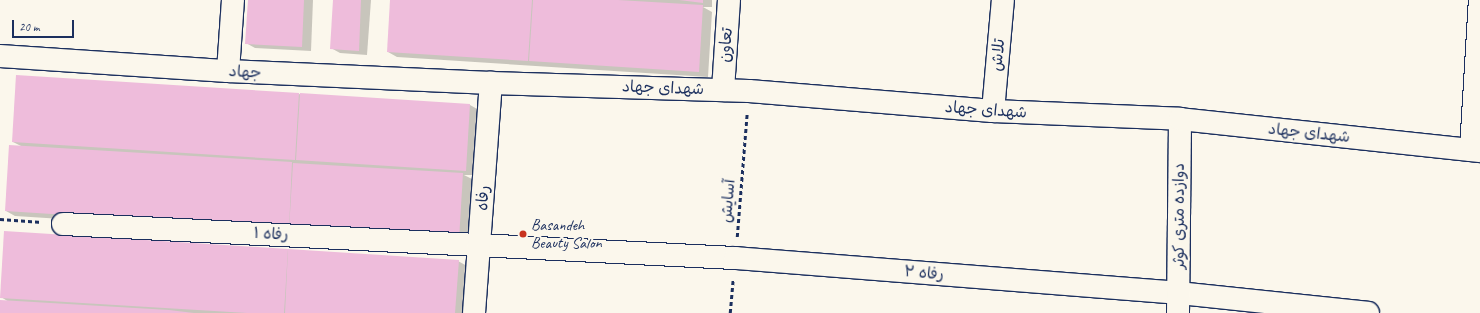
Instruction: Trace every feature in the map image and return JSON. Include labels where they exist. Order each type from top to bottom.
[{"type":"street","points":[[228,71],[233,0]]},
{"type":"street","name":"تعاون","points":[[723,90],[729,0]]},
{"type":"street","name":"تلاش","points":[[993,111],[1003,0]]},
{"type":"street","points":[[1476,151],[1480,0]]},
{"type":"street","name":"جهاد","points":[[0,56],[228,71],[491,83]]},
{"type":"street","name":"شهدای جهاد","points":[[491,83],[749,91],[993,111],[1180,119],[1476,151]]},
{"type":"street","name":"رفاه","points":[[474,313],[491,83]]},
{"type":"street","name":"دوازده متری کوثر","points":[[1178,303],[1180,119]]},
{"type":"street","name":"رفاه ۱","points":[[63,224],[480,245]]},
{"type":"street","name":"رفاه ۲","points":[[480,245],[735,258],[1178,303],[1368,313]]},
{"type":"path","name":"آسایش","points":[[730,313],[749,91]]},
{"type":"path","points":[[0,219],[63,224]]},
{"type":"building","points":[[248,0],[304,0],[302,47],[245,44]]},
{"type":"building","points":[[333,0],[361,0],[359,51],[330,49]]},
{"type":"building","points":[[390,0],[532,0],[528,61],[387,52]]},
{"type":"building","points":[[533,0],[618,0],[703,5],[699,72],[529,61]]},
{"type":"building","points":[[679,0],[703,0],[703,3]]},
{"type":"building","points":[[16,75],[299,93],[295,160],[12,142]]},
{"type":"building","points":[[300,93],[470,104],[466,171],[296,160]]},
{"type":"building","points":[[9,145],[292,162],[289,229],[5,211]]},
{"type":"building","points":[[293,163],[463,173],[459,240],[289,230]]},
{"type":"building","points":[[4,231],[288,249],[284,313],[247,313],[0,298]]},
{"type":"building","points":[[288,249],[459,260],[455,313],[285,313]]},
{"type":"building","points":[[0,300],[169,310],[194,313],[0,313]]},
{"type":"place","name":"Basandeh Beauty Salon","points":[[523,234]]}]
